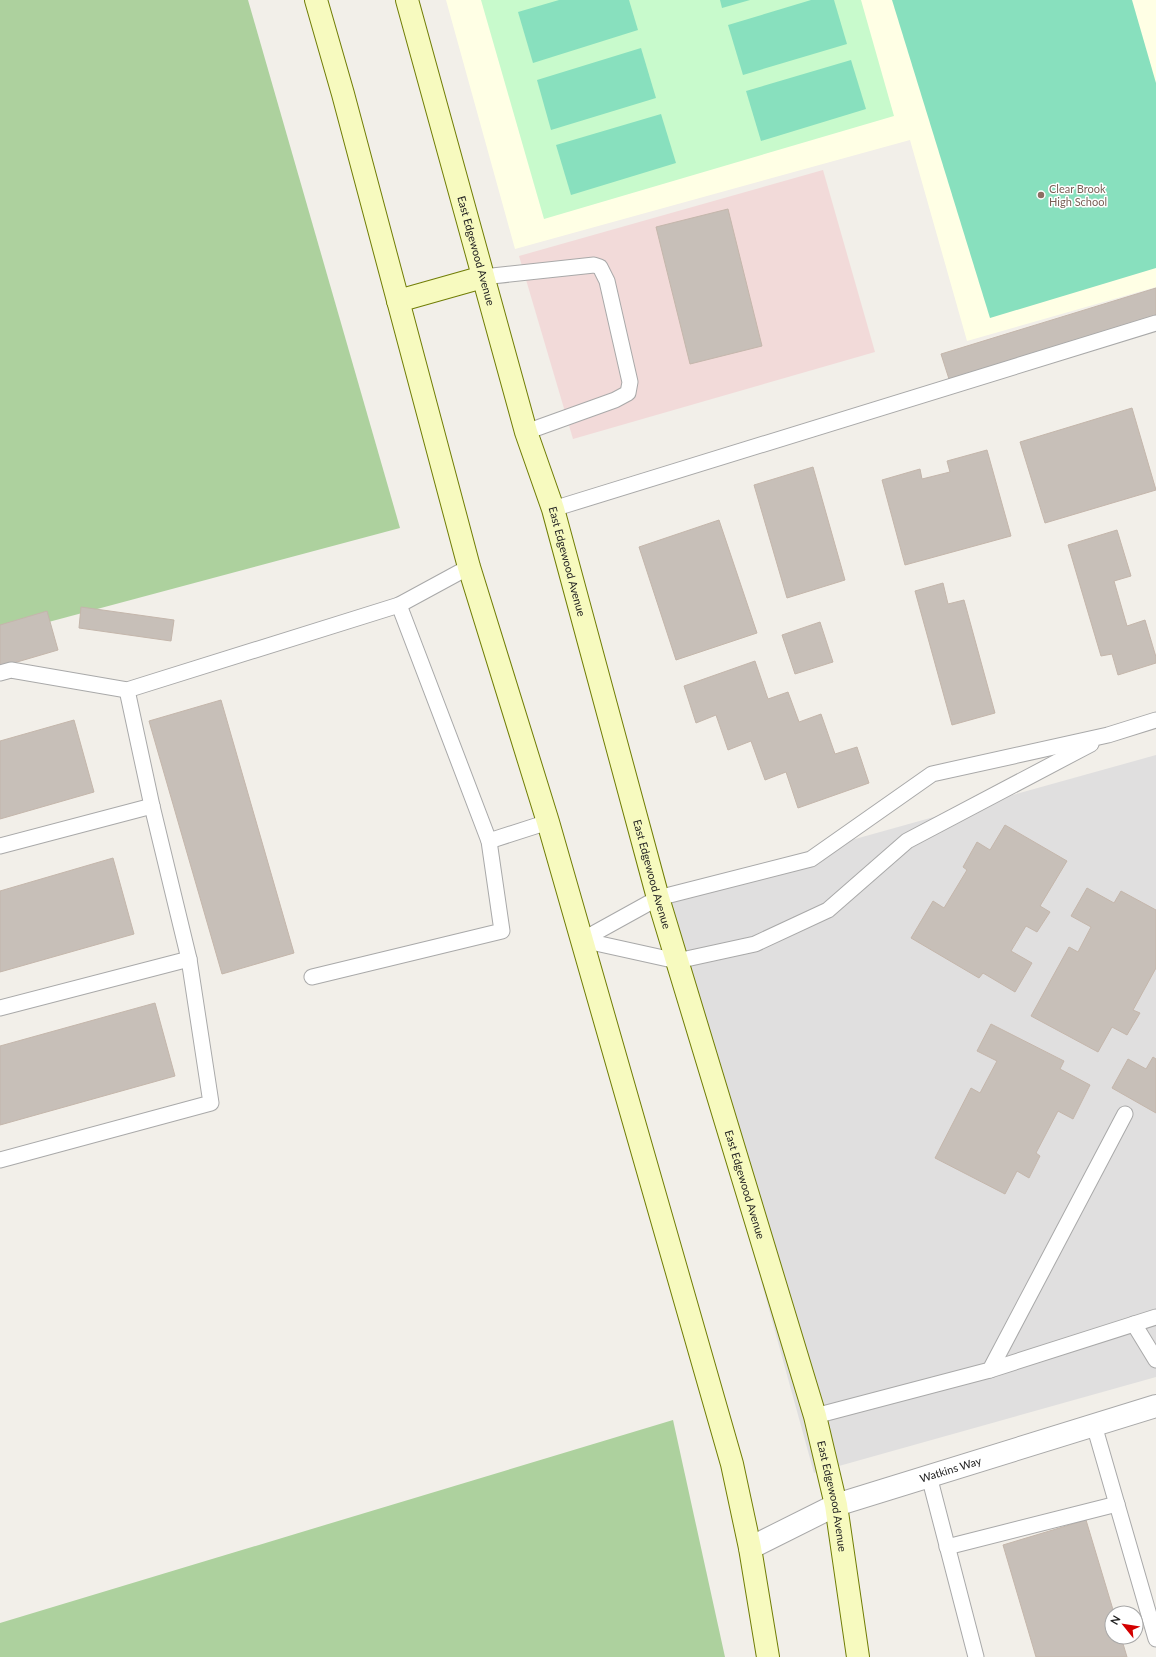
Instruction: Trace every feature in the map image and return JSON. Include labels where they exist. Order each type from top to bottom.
[{"type":"main road","points":[[316,0],[343,94],[469,567],[548,822],[732,1464],[750,1548],[768,1657]]},
{"type":"main road","name":"East Edgewood Avenue","points":[[407,0],[526,432],[553,509],[658,898],[815,1416],[836,1505],[858,1657]]},
{"type":"main road","points":[[398,301],[483,277]]},
{"type":"street","name":"Watkins Way","points":[[750,1548],[836,1505],[1156,1406]]},
{"type":"lane","points":[[483,277],[594,265],[600,268],[608,281],[630,382],[628,393],[615,400],[526,432]]},
{"type":"lane","points":[[553,509],[1156,323]]},
{"type":"lane","points":[[0,673],[11,670],[127,690],[399,605],[469,567]]},
{"type":"lane","points":[[312,976],[502,931],[489,841],[399,605]]},
{"type":"lane","points":[[0,1160],[211,1103],[190,959],[152,806],[127,690]]},
{"type":"lane","points":[[582,940],[658,898],[811,859],[932,774],[1108,735],[1156,720]]},
{"type":"lane","points":[[582,940],[678,961],[755,944],[828,910],[907,841],[1108,735]]},
{"type":"lane","points":[[0,846],[152,806]]},
{"type":"lane","points":[[489,841],[548,822]]},
{"type":"lane","points":[[0,1008],[190,959]]},
{"type":"lane","points":[[990,1370],[1125,1114]]},
{"type":"lane","points":[[815,1416],[990,1370],[1156,1317]]},
{"type":"lane","points":[[1134,1324],[1156,1360]]},
{"type":"lane","points":[[1094,1425],[1156,1639]]},
{"type":"lane","points":[[929,1476],[976,1657]]},
{"type":"lane","points":[[948,1547],[1117,1504]]},
{"type":"shaded area","name":"Clear Brook High School","points":[[446,0],[1156,0],[1156,287],[967,341],[910,140],[515,249]]},
{"type":"shaded area","points":[[823,170],[875,352],[573,439],[519,256]]},
{"type":"shaded area","points":[[1156,755],[1156,1377],[814,1473],[655,895]]},
{"type":"green space","points":[[0,0],[248,0],[400,528],[0,635]]},
{"type":"green space","points":[[481,0],[861,0],[894,116],[544,219]]},
{"type":"green space","points":[[559,0],[629,0],[638,30],[533,63],[518,12]]},
{"type":"green space","points":[[720,0],[750,0],[722,8]]},
{"type":"green space","points":[[811,0],[834,0],[847,44],[743,75],[728,25]]},
{"type":"green space","points":[[892,0],[1132,0],[1156,83],[1156,268],[990,318]]},
{"type":"green space","points":[[641,48],[656,98],[551,130],[537,80]]},
{"type":"green space","points":[[851,60],[866,109],[761,141],[746,91]]},
{"type":"green space","points":[[661,114],[676,163],[571,195],[556,145]]},
{"type":"green space","points":[[673,1420],[725,1657],[0,1657],[0,1623]]},
{"type":"building","points":[[728,209],[762,346],[690,364],[656,227]]},
{"type":"building","points":[[1156,288],[1156,315],[949,379],[941,354]]},
{"type":"building","points":[[1132,408],[1156,490],[1045,523],[1020,442]]},
{"type":"building","points":[[987,450],[1011,536],[905,565],[882,480],[920,469],[922,479],[950,472],[947,461]]},
{"type":"building","points":[[813,467],[845,580],[787,598],[754,485]]},
{"type":"building","points":[[719,520],[757,633],[676,660],[639,547]]},
{"type":"building","points":[[1117,530],[1131,576],[1114,581],[1127,626],[1145,620],[1156,657],[1156,663],[1118,675],[1112,654],[1101,656],[1068,545]]},
{"type":"building","points":[[943,583],[948,604],[964,600],[995,713],[952,725],[915,591]]},
{"type":"building","points":[[81,607],[174,620],[171,641],[79,628]]},
{"type":"building","points":[[47,611],[58,650],[0,667],[0,625]]},
{"type":"building","points":[[820,622],[833,662],[795,674],[782,635]]},
{"type":"building","points":[[755,661],[768,699],[788,692],[799,722],[821,714],[835,754],[857,747],[869,783],[798,808],[786,772],[765,780],[751,741],[728,750],[716,715],[696,723],[684,686]]},
{"type":"building","points":[[221,700],[294,953],[222,974],[149,721]]},
{"type":"building","points":[[74,720],[94,792],[0,819],[0,741]]},
{"type":"building","points":[[1005,825],[1067,861],[1040,906],[1050,912],[1037,932],[1026,926],[1011,951],[1032,963],[1015,992],[983,973],[979,978],[911,938],[933,901],[944,908],[967,870],[963,867],[977,842],[990,850]]},
{"type":"building","points":[[113,858],[134,934],[0,972],[0,891]]},
{"type":"building","points":[[1087,888],[1114,903],[1121,891],[1156,910],[1156,968],[1133,1010],[1140,1013],[1127,1035],[1112,1027],[1098,1052],[1031,1016],[1069,947],[1078,952],[1091,927],[1071,916]]},
{"type":"building","points":[[155,1003],[175,1076],[0,1125],[0,1046]]},
{"type":"building","points":[[991,1024],[1064,1061],[1060,1069],[1090,1085],[1073,1119],[1058,1111],[1036,1153],[1040,1156],[1029,1178],[1017,1171],[1005,1194],[935,1158],[971,1088],[980,1093],[997,1061],[977,1051]]},
{"type":"building","points":[[1153,1057],[1156,1059],[1156,1113],[1112,1088],[1128,1059],[1146,1069]]},
{"type":"building","points":[[1086,1520],[1112,1605],[1104,1605],[1104,1645],[1123,1645],[1127,1657],[1036,1657],[1003,1545]]},
{"type":"place","name":"Clear Brook High School","points":[[1041,195]]}]
